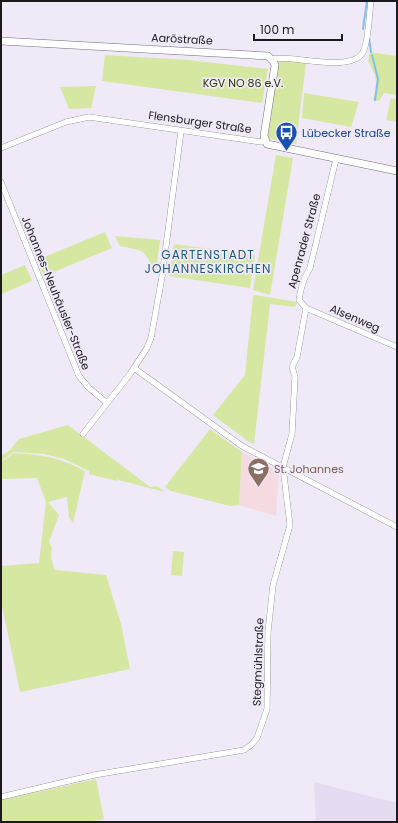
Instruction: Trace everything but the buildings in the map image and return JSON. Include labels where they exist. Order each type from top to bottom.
[{"type":"street","name":"Aaröstraße","points":[[1,41],[207,52],[266,56],[272,59],[282,58],[337,62],[350,61],[359,58],[364,51],[371,1]]},
{"type":"street","points":[[265,141],[274,66],[272,59]]},
{"type":"street","name":"Flensburger Straße","points":[[1,148],[66,122],[89,117],[181,131],[262,142],[265,141],[267,144],[273,146],[397,172]]},
{"type":"street","points":[[83,434],[134,368],[147,348],[151,338],[162,277],[181,131]]},
{"type":"street","name":"Apenrader Straße","points":[[283,467],[292,434],[295,377],[292,367],[297,357],[306,308],[299,300],[303,279],[310,268],[336,159]]},
{"type":"street","name":"Johannes-Neuhäusler-Straße","points":[[1,182],[79,376],[88,388],[107,403]]},
{"type":"street","name":"Alsenweg","points":[[306,308],[397,347]]},
{"type":"street","points":[[134,368],[242,446],[397,526]]},
{"type":"street","name":"Stegmühlstraße","points":[[1,797],[94,775],[230,753],[244,750],[252,745],[261,729],[267,709],[268,632],[273,585],[290,525],[283,467]]},
{"type":"shaded area","name":"St. Johannes","points":[[242,452],[279,472],[276,516],[239,505]]},
{"type":"shaded area","points":[[314,782],[397,803],[397,822],[316,822]]},
{"type":"green space","points":[[370,52],[397,56],[397,95],[384,93],[379,101],[373,101],[376,80],[374,72],[368,61]]},
{"type":"green space","name":"KGV NO 86 e.V.","points":[[105,55],[189,60],[268,69],[262,103],[102,81]]},
{"type":"green space","points":[[281,60],[306,63],[296,144],[267,138],[278,63]]},
{"type":"green space","points":[[96,86],[91,108],[69,109],[60,87]]},
{"type":"green space","points":[[304,93],[359,102],[351,127],[302,118]]},
{"type":"green space","points":[[391,98],[397,99],[397,122],[386,120]]},
{"type":"green space","points":[[276,155],[293,158],[270,295],[253,290]]},
{"type":"green space","points":[[105,232],[112,248],[44,276],[37,260]]},
{"type":"green space","points":[[115,236],[160,240],[156,271],[144,253],[139,250],[120,246]]},
{"type":"green space","points":[[174,244],[255,255],[250,288],[169,276]]},
{"type":"green space","points":[[25,265],[32,281],[1,294],[1,275]]},
{"type":"green space","points":[[255,295],[297,302],[295,307],[270,304],[254,444],[249,442],[213,415],[245,375],[253,296]]},
{"type":"green space","points":[[68,425],[150,487],[157,486],[165,492],[118,480],[117,477],[117,481],[89,474],[89,471],[64,459],[44,454],[14,452],[1,461],[1,456],[10,450],[19,439]]},
{"type":"green space","points":[[210,429],[242,452],[239,505],[230,506],[171,491],[165,487]]},
{"type":"green space","points":[[14,453],[59,460],[85,471],[73,523],[69,517],[67,497],[48,502],[59,515],[49,542],[52,547],[51,558],[55,570],[106,575],[121,624],[130,669],[20,692],[1,601],[1,566],[39,563],[46,502],[37,478],[1,479],[1,462]]},
{"type":"green space","points":[[173,551],[184,552],[182,576],[171,575]]},
{"type":"green space","points":[[96,779],[104,819],[88,822],[1,822],[1,800]]},
{"type":"waterway","points":[[363,29],[367,1]]},
{"type":"waterway","points":[[369,38],[371,52]]},
{"type":"waterway","points":[[372,55],[378,79],[375,100]]},
{"type":"place","name":"Lübecker Straße","points":[[286,152]]},
{"type":"place","name":"St. Johannes","points":[[259,488]]},
{"type":"district","name":"GARTENSTADT JOHANNESKIRCHEN","points":[[208,261]]}]
